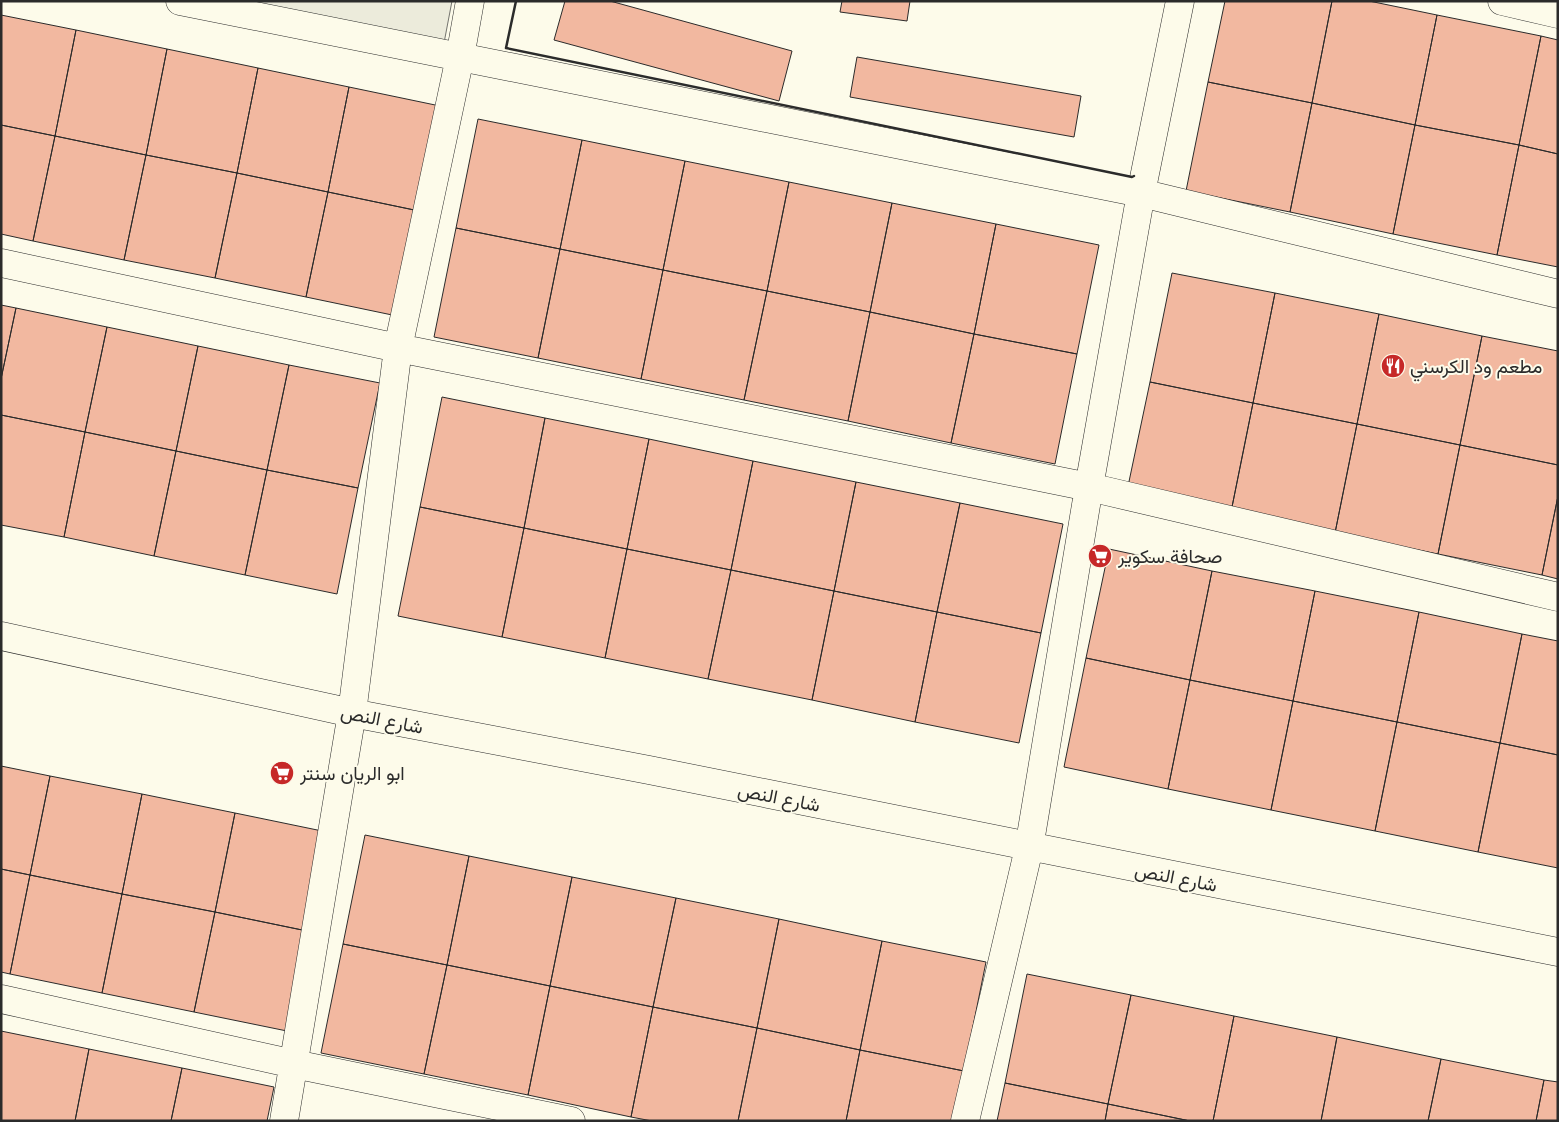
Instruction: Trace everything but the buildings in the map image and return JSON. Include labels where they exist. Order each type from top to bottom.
[{"type":"street","points":[[180,1],[1141,193],[1558,294]]},
{"type":"street","points":[[284,1121],[352,713],[398,348],[460,57],[470,1]]},
{"type":"street","points":[[965,1121],[1029,848],[1089,487],[1141,193],[1180,1]]},
{"type":"street","points":[[1502,1],[1558,14]]},
{"type":"street","points":[[1,263],[398,348],[1089,487],[1558,597]]},
{"type":"street","name":"شارع النص","points":[[1,636],[352,713],[659,772],[1029,848],[1558,952]]},
{"type":"street","points":[[1,1000],[294,1064],[571,1121]]},
{"type":"shaded area","points":[[239,1],[452,1],[444,43]]},
{"type":"wall","points":[[516,1],[506,48],[1134,176]]},
{"type":"place","name":"مطعم ود الكرسني","points":[[1393,366]]},
{"type":"place","name":"صحافة سكوير","points":[[1100,556]]},
{"type":"place","name":"ابو الريان سنتر","points":[[282,773]]}]
